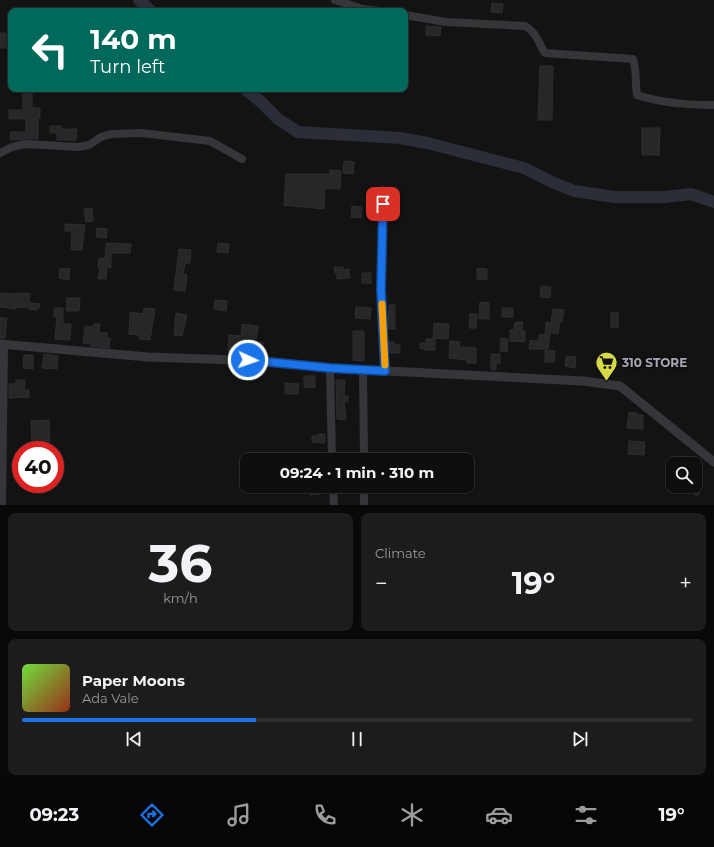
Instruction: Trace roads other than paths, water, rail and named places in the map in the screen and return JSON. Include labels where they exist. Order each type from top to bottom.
[{"type":"street","points":[[335,0],[360,8]]},
{"type":"street","points":[[408,16],[446,22],[525,26],[532,30],[545,53],[632,59],[636,67],[637,95],[650,99],[697,105],[714,105]]},
{"type":"street","points":[[0,153],[12,147],[25,144],[79,147],[89,145],[101,137],[111,134],[141,133],[210,141],[242,159]]},
{"type":"street","points":[[384,190],[381,289],[385,371]]},
{"type":"street","points":[[2,505],[2,345],[148,357],[262,361],[363,370],[584,380],[620,386],[714,462]]},
{"type":"street","points":[[330,368],[332,453]]},
{"type":"street","points":[[363,370],[364,453]]},
{"type":"street","points":[[333,493],[334,505]]},
{"type":"street","points":[[364,493],[364,505]]},
{"type":"waterway","points":[[139,0],[148,8]]},
{"type":"waterway","points":[[249,92],[278,119],[298,132],[400,138],[427,143],[524,168],[574,191],[614,197],[664,197],[691,194],[714,202]]},
{"type":"place","name":"310 STORE","points":[[606,382]]}]
